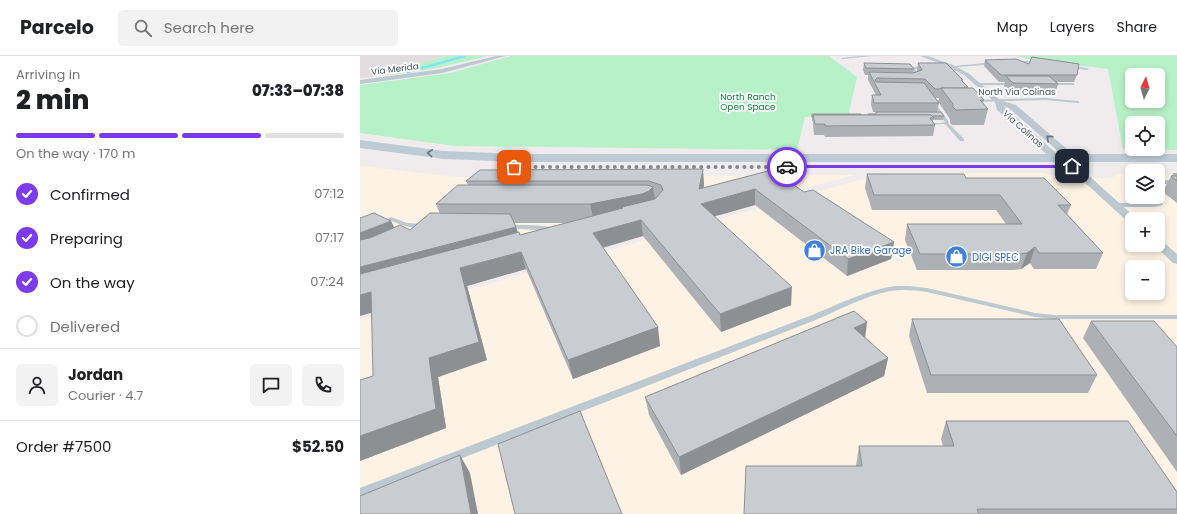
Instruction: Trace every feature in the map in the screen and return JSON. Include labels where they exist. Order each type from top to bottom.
[{"type":"main road","points":[[360,144],[402,151],[444,155],[567,158],[1056,158],[1072,162],[1177,166]]},
{"type":"main road","points":[[360,155],[450,165],[539,167],[903,167],[1177,158]]},
{"type":"main road","points":[[450,165],[462,160],[544,162],[567,158]]},
{"type":"street","name":"Via Merida","points":[[360,82],[442,71],[503,56]]},
{"type":"street","name":"Via Colinas","points":[[923,56],[951,66],[966,74],[980,84],[998,101],[1013,107],[1125,213]]},
{"type":"street","name":"Via Colinas","points":[[998,101],[1000,108],[1056,158]]},
{"type":"street","points":[[1165,249],[1177,260]]},
{"type":"lane","points":[[842,58],[872,56]]},
{"type":"lane","points":[[1010,62],[1028,61],[1041,63]]},
{"type":"lane","points":[[937,67],[1002,63]]},
{"type":"lane","points":[[1064,66],[1087,69]]},
{"type":"lane","points":[[912,78],[917,76],[913,68],[930,67]]},
{"type":"lane","name":"North Via Colinas","points":[[980,84],[1019,84]]},
{"type":"lane","name":"North Via Colinas","points":[[1042,84],[1073,84]]},
{"type":"lane","points":[[928,94],[947,120],[946,123],[962,140]]},
{"type":"lane","name":"North Via Colinas","points":[[969,101],[1044,99],[1078,102]]},
{"type":"lane","points":[[932,100],[939,100]]},
{"type":"lane","points":[[867,123],[863,116],[864,115],[889,114]]},
{"type":"lane","points":[[934,114],[942,114]]},
{"type":"lane","points":[[859,123],[874,123]]},
{"type":"lane","points":[[920,124],[946,123]]},
{"type":"lane","points":[[1165,182],[1177,182]]},
{"type":"lane","points":[[1116,205],[1160,204]]},
{"type":"lane","points":[[391,219],[406,225],[430,225],[419,232]]},
{"type":"lane","points":[[498,227],[530,227],[562,230],[548,237]]},
{"type":"lane","points":[[360,493],[800,322],[879,292],[891,289],[909,288],[927,290],[1035,315],[1054,317],[1177,317]]},
{"type":"shaded area","points":[[360,56],[447,56],[404,68],[392,75],[360,78]]},
{"type":"shaded area","points":[[360,166],[457,177],[854,175],[360,313]]},
{"type":"shaded area","points":[[884,173],[1043,173],[1063,178],[1111,178],[1119,174],[1125,174],[1125,204],[1165,204],[1165,174],[1177,174],[1177,514],[360,514],[360,320]]},
{"type":"green space","points":[[447,56],[488,56],[437,68],[392,75],[404,68]]},
{"type":"green space","name":"North Ranch Open Space","points":[[511,56],[829,56],[857,77],[848,116],[805,117],[797,150],[455,146],[360,133],[360,85],[450,73]]},
{"type":"green space","points":[[1016,56],[1177,56],[1177,150],[1165,150],[1165,116],[1125,116],[1125,149],[1123,149],[1108,69],[1027,59]]},
{"type":"building","points":[[1032,57],[1079,64],[1077,75],[1001,75],[985,60],[1016,59],[1029,64]]},
{"type":"building","points":[[864,63],[910,64],[914,69],[866,68]]},
{"type":"building","points":[[918,63],[946,63],[968,87],[935,89],[925,79],[877,78],[875,80],[876,82],[924,83],[939,103],[874,103],[872,95],[881,95],[869,72],[913,73],[922,70]]},
{"type":"building","points":[[1006,76],[1049,76],[1058,84],[1013,83]]},
{"type":"building","points":[[941,88],[973,88],[984,100],[980,100],[988,109],[956,110]]},
{"type":"building","points":[[876,112],[941,112],[944,116],[868,114],[876,114]]},
{"type":"building","points":[[812,114],[861,115],[813,115],[812,117]]},
{"type":"building","points":[[813,115],[931,115],[934,118],[930,118],[935,125],[825,126],[825,124],[815,124]]},
{"type":"building","points":[[703,169],[699,189],[772,170],[804,192],[813,190],[894,242],[848,259],[755,189],[701,204],[792,287],[720,314],[641,220],[593,233],[658,327],[568,360],[521,252],[460,268],[479,342],[429,358],[436,409],[360,436],[360,380],[373,376],[371,292],[360,295],[360,274],[519,232],[520,235],[623,208],[622,207],[655,199],[663,190],[661,185],[649,181],[466,181],[480,170]]},
{"type":"building","points":[[867,174],[964,174],[966,178],[1044,178],[1071,205],[1058,205],[1103,253],[1039,253],[1035,247],[1027,253],[1019,254],[920,254],[907,224],[1022,224],[1000,195],[874,195]]},
{"type":"building","points":[[1171,176],[1177,176],[1177,181]]},
{"type":"building","points":[[458,185],[647,185],[653,187],[649,191],[642,194],[590,204],[436,204]]},
{"type":"building","points":[[374,213],[391,221],[360,233],[360,218]]},
{"type":"building","points":[[430,213],[510,214],[516,227],[360,267],[360,240],[370,238],[400,225],[410,230]]},
{"type":"building","points":[[854,311],[867,322],[854,328],[888,358],[679,457],[645,397]]},
{"type":"building","points":[[912,319],[1059,319],[1097,375],[931,375]]},
{"type":"building","points":[[1091,321],[1154,321],[1177,347],[1177,436]]},
{"type":"building","points":[[580,411],[622,514],[515,514],[498,444]]},
{"type":"building","points":[[946,421],[1128,421],[1177,492],[1177,509],[977,509],[979,514],[744,514],[746,466],[862,466],[859,446],[954,446]]},
{"type":"building","points":[[460,455],[471,514],[360,514],[360,496]]},
{"type":"waterway","points":[[408,72],[465,56]]},
{"type":"way so far","points":[[514,167],[787,167]]},
{"type":"place","name":"JRA Bike Garage","points":[[815,250]]},
{"type":"place","name":"DIGI SPEC","points":[[956,257]]},
{"type":"route","points":[[787,167],[1072,166]]}]
